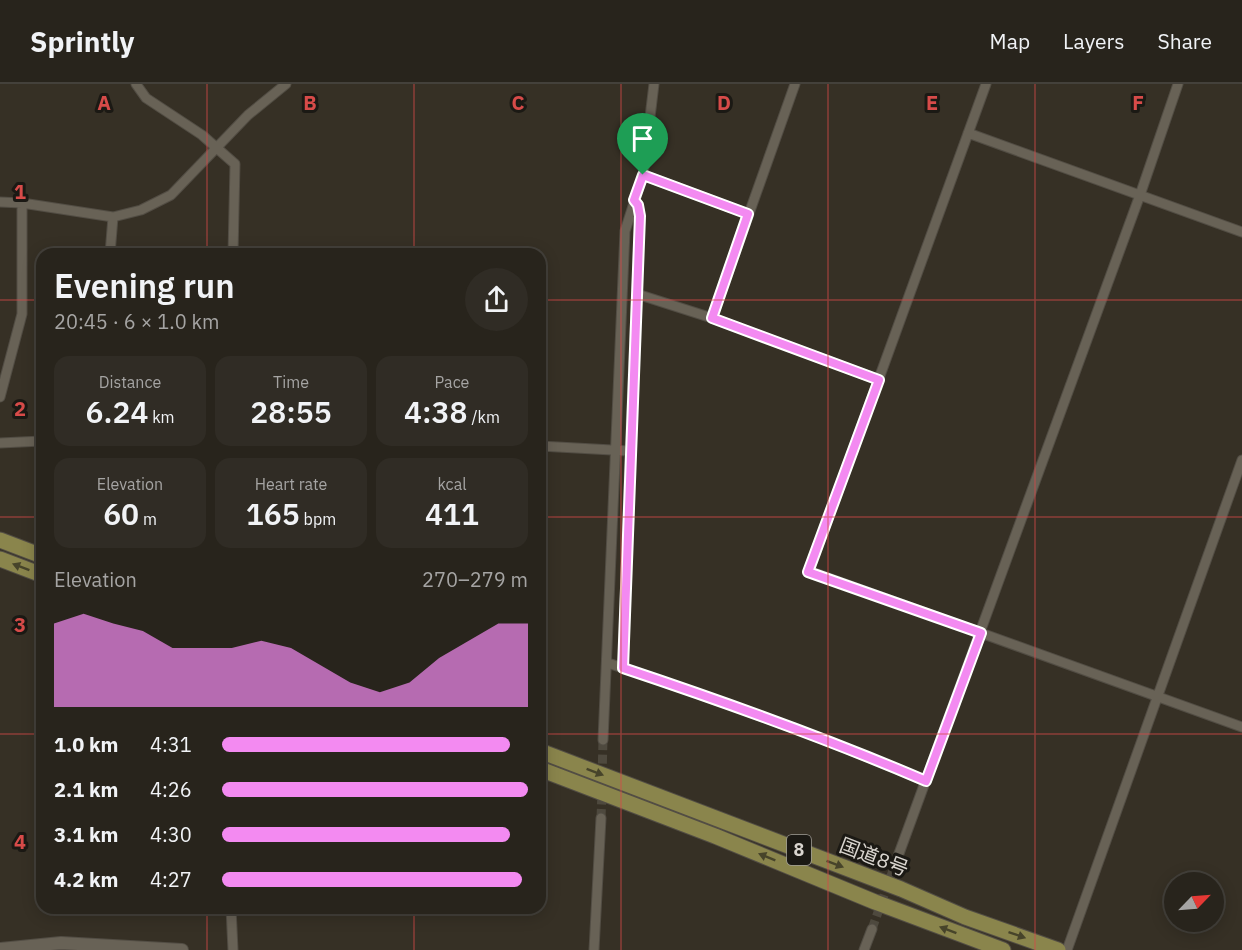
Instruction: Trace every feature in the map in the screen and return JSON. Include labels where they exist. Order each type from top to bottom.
[{"type":"highway","points":[[0,540],[36,554]]},
{"type":"highway","points":[[0,559],[36,573]]},
{"type":"highway","name":"国道8号","points":[[546,753],[901,890],[965,917],[1058,950]]},
{"type":"highway","name":"国道8号","points":[[546,771],[715,836],[875,902],[1003,950]]},
{"type":"street","points":[[136,84],[146,98],[217,146],[235,164],[233,248]]},
{"type":"street","points":[[0,202],[22,203],[112,217],[141,210],[171,195],[248,115],[286,84]]},
{"type":"street","points":[[603,740],[625,231],[643,175],[654,84]]},
{"type":"street","points":[[712,318],[795,84]]},
{"type":"street","points":[[986,84],[808,572],[1242,727]]},
{"type":"street","points":[[897,859],[1140,195],[1178,84]]},
{"type":"street","points":[[968,133],[1242,232]]},
{"type":"street","points":[[643,175],[748,214]]},
{"type":"street","points":[[623,668],[640,216],[638,205],[634,200]]},
{"type":"street","points":[[0,398],[22,314],[22,203]]},
{"type":"street","points":[[110,248],[112,217]]},
{"type":"street","points":[[637,294],[712,318],[879,380]]},
{"type":"street","points":[[0,443],[36,441]]},
{"type":"street","points":[[546,447],[630,451]]},
{"type":"street","points":[[1067,950],[1242,460]]},
{"type":"street","points":[[608,663],[704,695],[926,781]]},
{"type":"street","points":[[594,950],[601,818]]},
{"type":"street","points":[[231,914],[232,950]]},
{"type":"street","points":[[864,950],[872,928]]},
{"type":"street","points":[[0,949],[61,943],[182,950]]},
{"type":"tunnel","points":[[602,777],[603,740]]},
{"type":"tunnel","points":[[601,818],[602,791]]},
{"type":"tunnel","points":[[872,929],[897,859]]},
{"type":"route","points":[[643,175],[748,214],[712,318],[879,380],[808,572],[981,633],[926,781],[861,753],[704,695],[623,668],[640,216],[638,205],[634,200],[643,175]]}]
